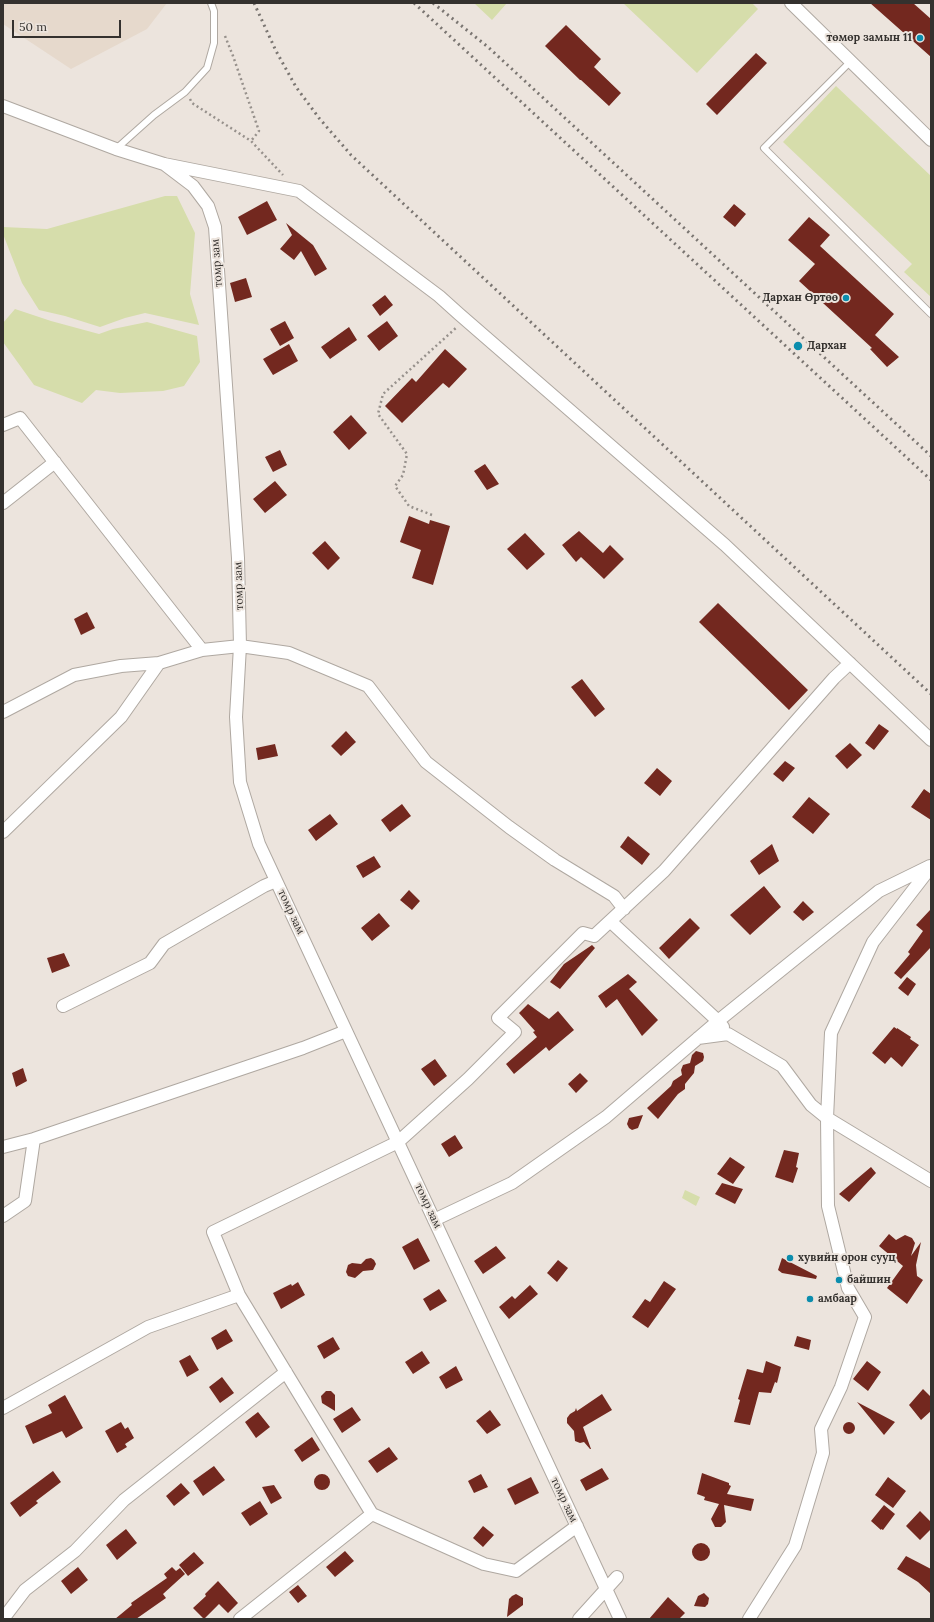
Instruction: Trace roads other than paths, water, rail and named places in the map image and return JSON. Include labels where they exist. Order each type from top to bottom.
[{"type":"street","points":[[791,3],[929,134]]},
{"type":"street","points":[[3,106],[116,149],[164,164],[299,191],[439,296],[725,545],[931,740]]},
{"type":"street","name":"томр зам","points":[[164,164],[193,186],[208,206],[215,227],[238,558],[240,646],[236,717],[240,782],[259,844],[620,1619]]},
{"type":"street","points":[[3,425],[20,418],[202,650]]},
{"type":"street","points":[[3,503],[55,462]]},
{"type":"street","points":[[3,712],[74,675],[122,666],[159,663],[202,650],[240,646],[289,653],[368,686],[426,762],[509,827],[556,860],[614,896],[624,909]]},
{"type":"street","points":[[3,832],[121,717],[159,663]]},
{"type":"street","points":[[577,1526],[516,1570],[484,1564],[372,1514],[239,1295],[213,1232],[398,1142],[468,1079],[516,1032],[498,1018],[583,933],[594,936],[664,871],[834,678],[850,663]]},
{"type":"street","points":[[434,1220],[512,1183],[606,1117],[718,1021],[878,891],[931,866]]},
{"type":"street","points":[[749,1619],[795,1546],[823,1453],[821,1429],[841,1387],[865,1317],[848,1288],[828,1206],[827,1118],[831,1033],[873,942],[931,866]]},
{"type":"street","points":[[63,1006],[150,963],[164,944],[264,886],[276,881]]},
{"type":"street","points":[[610,922],[718,1021],[728,1034],[782,1066],[811,1105],[827,1118],[931,1181]]},
{"type":"street","points":[[3,1147],[34,1139],[303,1048],[346,1031]]},
{"type":"street","points":[[698,1038],[728,1034]]},
{"type":"street","points":[[3,1216],[25,1201],[34,1139]]},
{"type":"street","points":[[3,1408],[148,1327],[239,1295]]},
{"type":"street","points":[[3,1619],[25,1590],[74,1551],[124,1500],[286,1372]]},
{"type":"street","points":[[240,1619],[372,1514]]},
{"type":"street","points":[[579,1619],[617,1577]]},
{"type":"lane","points":[[116,149],[154,115],[185,92],[206,68],[214,43],[214,11],[211,3]]},
{"type":"lane","points":[[851,61],[764,148],[931,314]]},
{"type":"railway","points":[[254,3],[276,51],[296,87],[319,118],[351,155],[931,694]]},
{"type":"railway","points":[[414,3],[931,480]]},
{"type":"railway","points":[[433,3],[488,47],[931,456]]},
{"type":"place","name":"төмөр замын 11","points":[[920,38]]},
{"type":"place","name":"Дархан Өртөө","points":[[846,298]]},
{"type":"place","name":"Дархан","points":[[798,346]]},
{"type":"place","name":"хувийн орон сууц","points":[[790,1258]]},
{"type":"place","name":"байшин","points":[[839,1280]]},
{"type":"place","name":"амбаар","points":[[810,1299]]}]
